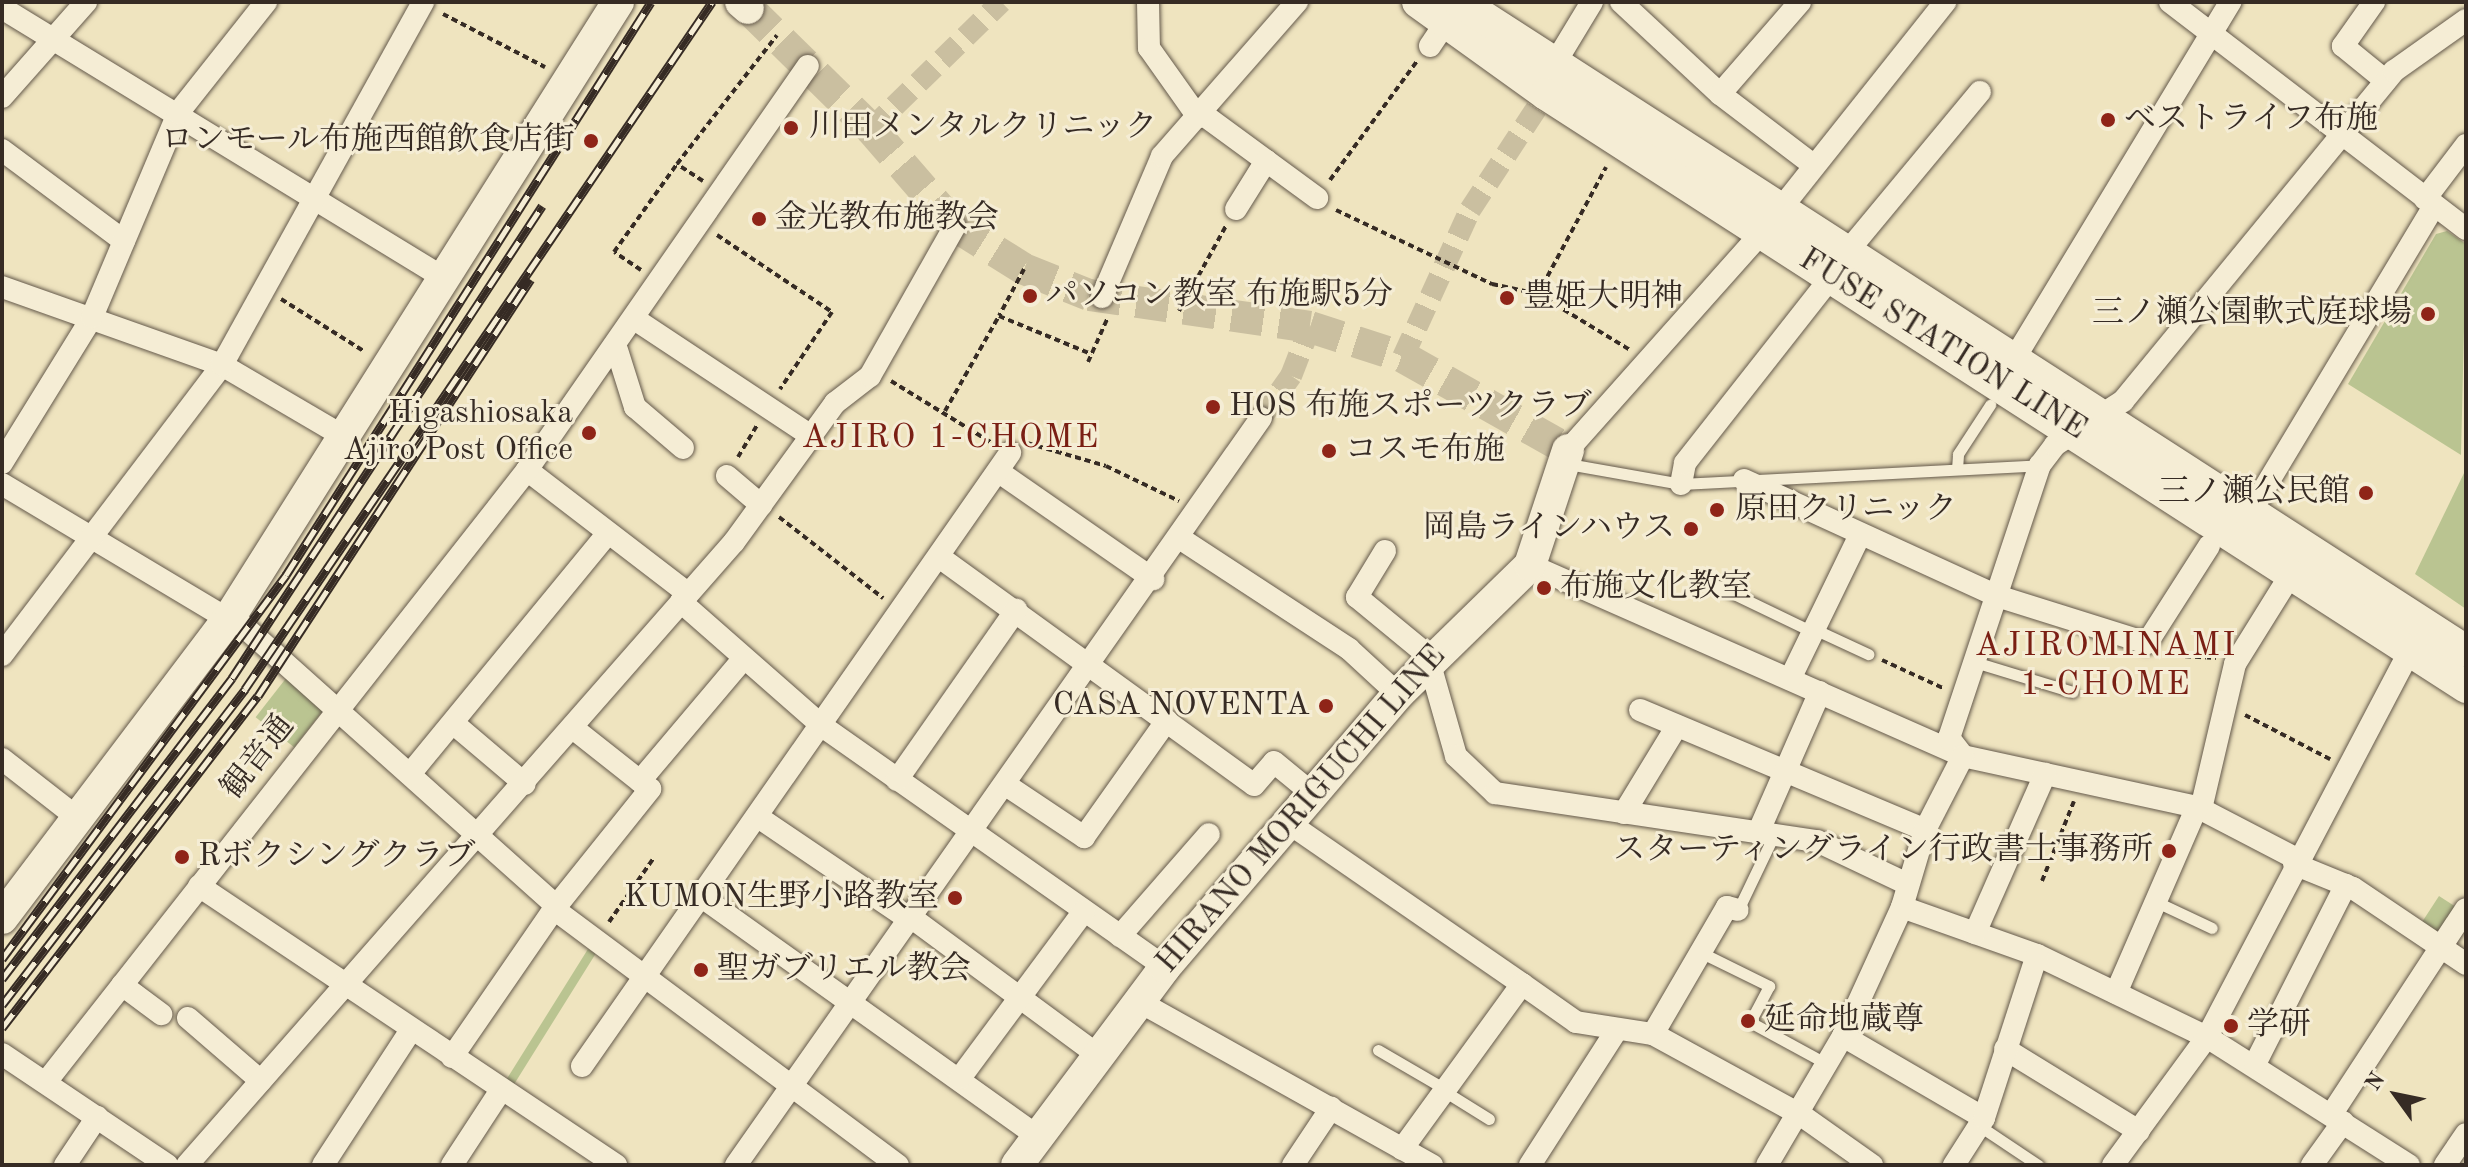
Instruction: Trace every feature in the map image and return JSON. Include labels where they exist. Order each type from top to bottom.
[{"type":"main road","points":[[2,918],[229,617],[348,439],[618,2]]},
{"type":"main road","name":"FUSE STATION LINE","points":[[1418,2],[1439,32],[1548,80],[2094,423],[2252,509],[2466,651]]},
{"type":"main road","name":"FUSE STATION LINE","points":[[1840,264],[2016,356],[2094,423],[2293,571],[2466,687]]},
{"type":"main road","points":[[1530,565],[1565,456]]},
{"type":"main road","name":"HIRANO MORIGUCHI LINE","points":[[1017,1165],[1165,967],[1398,694],[1430,659],[1530,565]]},
{"type":"street","points":[[2,97],[58,39],[86,2]]},
{"type":"street","points":[[2,463],[92,317],[178,113],[266,2]]},
{"type":"street","points":[[1148,2],[1149,48],[1200,115],[1317,198]]},
{"type":"street","points":[[1106,303],[1162,156],[1297,2]]},
{"type":"street","points":[[1548,80],[1592,2]]},
{"type":"street","points":[[1621,2],[1720,94],[1812,164]]},
{"type":"street","points":[[1720,94],[1800,2]]},
{"type":"street","points":[[1565,456],[1645,359],[1770,220],[1945,2]]},
{"type":"street","points":[[2170,2],[2466,229]]},
{"type":"street","points":[[2016,356],[2208,30],[2230,2]]},
{"type":"street","points":[[2374,2],[2343,46],[2386,81]]},
{"type":"street","points":[[2,655],[222,365],[423,3]]},
{"type":"street","points":[[2,8],[58,39],[447,280]]},
{"type":"street","points":[[1963,756],[1949,738],[2040,465],[2055,445],[2094,423],[2345,136],[2386,81],[2466,20]]},
{"type":"street","name":"観音通","points":[[46,1082],[527,470],[617,350],[719,191],[808,66]]},
{"type":"street","points":[[1681,484],[1685,463],[1840,264],[1980,92]]},
{"type":"street","points":[[2252,509],[2429,202],[2466,145]]},
{"type":"street","points":[[2,150],[124,241]]},
{"type":"street","points":[[1236,209],[1266,161]]},
{"type":"street","points":[[187,1165],[574,729],[761,505],[835,403],[870,376],[955,226]]},
{"type":"street","points":[[2,287],[222,365],[348,439]]},
{"type":"street","points":[[636,320],[810,435]]},
{"type":"street","points":[[617,350],[635,407],[683,448]]},
{"type":"street","points":[[745,1162],[911,919],[1181,539],[1261,418]]},
{"type":"street","points":[[582,1066],[942,559],[1009,455],[1153,579]]},
{"type":"street","points":[[527,470],[686,592],[681,602]]},
{"type":"street","points":[[727,476],[761,505]]},
{"type":"street","points":[[1744,480],[1997,596],[2147,643],[2209,546]]},
{"type":"street","points":[[2,484],[229,617],[339,708],[593,943],[898,1165]]},
{"type":"street","points":[[410,774],[608,533]]},
{"type":"street","points":[[1790,679],[1860,535]]},
{"type":"street","points":[[1181,539],[1349,649],[1398,694]]},
{"type":"street","points":[[1385,551],[1357,597],[1430,659],[1468,775],[1495,793],[1817,841],[1905,883]]},
{"type":"street","points":[[942,559],[1092,664],[1254,785],[1274,762],[1314,795]]},
{"type":"street","points":[[1530,565],[1963,756],[2199,808],[2295,861],[2346,885],[2466,964]]},
{"type":"street","points":[[2116,993],[2161,904],[2199,808],[2238,659],[2293,571]]},
{"type":"street","points":[[681,602],[822,726],[971,834],[1165,967]]},
{"type":"street","points":[[897,780],[1016,610]]},
{"type":"street","points":[[2113,1165],[2207,1037],[2295,861],[2410,650]]},
{"type":"street","points":[[640,781],[744,658]]},
{"type":"street","points":[[1766,834],[1784,773],[1820,692]]},
{"type":"street","points":[[1640,710],[1925,830]]},
{"type":"street","points":[[1006,785],[1084,837],[1167,720]]},
{"type":"street","points":[[453,723],[525,784]]},
{"type":"street","points":[[1624,813],[1677,726]]},
{"type":"street","points":[[452,1057],[555,908],[650,789],[574,729]]},
{"type":"street","points":[[1767,1165],[1801,1115],[1843,1036],[1902,907],[1905,883],[1925,830],[1963,756]]},
{"type":"street","points":[[2,759],[79,819]]},
{"type":"street","points":[[1975,933],[2045,774]]},
{"type":"street","points":[[758,817],[911,919],[1098,1055]]},
{"type":"street","points":[[1290,824],[1576,1022],[1616,1031],[1653,1034],[1801,1115],[1872,1165]]},
{"type":"street","points":[[1120,936],[1209,834]]},
{"type":"street","points":[[2255,1064],[2346,885]]},
{"type":"street","points":[[199,886],[501,1090],[588,1158],[616,1165]]},
{"type":"street","points":[[702,897],[960,1078],[1037,1136]]},
{"type":"street","points":[[1653,1034],[1727,907],[1738,910]]},
{"type":"street","points":[[1902,907],[2037,955],[2207,1037],[2255,1064],[2409,1165]]},
{"type":"street","points":[[2312,1165],[2337,1118],[2466,909]]},
{"type":"street","points":[[960,1078],[1084,911]]},
{"type":"street","points":[[1954,1165],[1982,1122],[2037,955]]},
{"type":"street","points":[[1402,1149],[1522,984]]},
{"type":"street","points":[[122,985],[161,1014]]},
{"type":"street","points":[[1138,1001],[1432,1165]]},
{"type":"street","points":[[188,1018],[261,1081]]},
{"type":"street","points":[[323,1165],[411,1030]]},
{"type":"street","points":[[1530,1165],[1616,1031]]},
{"type":"street","points":[[1843,1036],[1982,1122]]},
{"type":"street","points":[[2005,1049],[2139,1131]]},
{"type":"street","points":[[2,1082],[8,1058],[167,1165]]},
{"type":"street","points":[[452,1165],[501,1090]]},
{"type":"street","points":[[1293,1165],[1331,1108]]},
{"type":"street","points":[[65,1165],[97,1117]]},
{"type":"street","points":[[2445,1165],[2466,1134]]},
{"type":"lane","points":[[1957,469],[1958,454],[1990,405]]},
{"type":"lane","points":[[1565,456],[1681,484],[2040,465]]},
{"type":"lane","points":[[1709,582],[1868,654]]},
{"type":"lane","points":[[1975,662],[2073,692]]},
{"type":"lane","points":[[1738,910],[1766,834]]},
{"type":"lane","points":[[2161,904],[2212,928]]},
{"type":"lane","points":[[1702,953],[1769,986],[1750,1022],[1827,1064]]},
{"type":"lane","points":[[1378,1050],[1489,1119]]},
{"type":"lane","points":[[1982,1122],[2038,1165]]},
{"type":"path","points":[[423,3],[550,70]]},
{"type":"path","points":[[1439,32],[1317,198],[1469,274],[1538,294],[1645,359]]},
{"type":"path","points":[[659,282],[614,252],[677,164],[777,35]]},
{"type":"path","points":[[677,164],[719,191]]},
{"type":"path","points":[[1538,294],[1606,167]]},
{"type":"path","points":[[1179,311],[1236,209]]},
{"type":"path","points":[[698,223],[832,312],[768,407],[727,476]]},
{"type":"path","points":[[945,411],[1024,269]]},
{"type":"path","points":[[265,289],[368,354]]},
{"type":"path","points":[[1088,362],[1106,303]]},
{"type":"path","points":[[999,316],[1091,354]]},
{"type":"path","points":[[870,376],[945,411],[1009,455],[1106,466],[1200,511]]},
{"type":"path","points":[[761,505],[904,612]]},
{"type":"path","points":[[2147,643],[2147,653],[2238,659]]},
{"type":"path","points":[[1868,654],[1963,697]]},
{"type":"path","points":[[2226,705],[2345,767]]},
{"type":"path","points":[[2042,881],[2081,782]]},
{"type":"path","points":[[593,943],[653,859]]},
{"type":"green space","name":"三ノ瀬公園軟式庭球場","points":[[2447,231],[2466,244],[2461,455],[2348,384],[2436,234]]},
{"type":"green space","points":[[2466,469],[2466,609],[2415,574]]},
{"type":"green space","points":[[287,677],[326,707],[294,747],[256,717]]},
{"type":"green space","points":[[2439,896],[2459,909],[2440,938],[2420,925]]},
{"type":"green space","points":[[588,949],[596,954],[512,1088],[504,1083]]},
{"type":"tunnel","points":[[871,129],[1001,2]]},
{"type":"tunnel","points":[[748,8],[871,129],[955,226],[1024,269],[1089,295],[1310,327],[1403,357],[1568,450]]},
{"type":"tunnel","points":[[1403,357],[1470,210],[1546,94]]},
{"type":"tunnel","points":[[1261,418],[1291,376],[1310,327]]},
{"type":"railway","points":[[2,959],[286,575],[651,2]]},
{"type":"railway","points":[[2,1005],[245,689],[712,2]]},
{"type":"railway","points":[[2,979],[232,678],[542,206]]},
{"type":"railway","points":[[2,1028],[258,696],[531,279]]},
{"type":"place","name":"ベストライフ布施","points":[[2108,120]]},
{"type":"place","name":"川田メンタルクリニック","points":[[791,128]]},
{"type":"place","name":"ロンモール布施西館飲食店街","points":[[591,141]]},
{"type":"place","name":"金光教布施教会","points":[[759,219]]},
{"type":"place","name":"パソコン教室 布施駅5分","points":[[1030,296]]},
{"type":"place","name":"豊姫大明神","points":[[1507,298]]},
{"type":"place","name":"三ノ瀬公園軟式庭球場","points":[[2428,314]]},
{"type":"place","name":"HOS 布施スポーツクラブ","points":[[1213,407]]},
{"type":"place","name":"Higashiosaka Ajiro Post Office","points":[[589,433]]},
{"type":"place","name":"コスモ布施","points":[[1329,451]]},
{"type":"place","name":"三ノ瀬公民館","points":[[2366,493]]},
{"type":"place","name":"原田クリニック","points":[[1717,510]]},
{"type":"place","name":"岡島ラインハウス","points":[[1691,529]]},
{"type":"place","name":"布施文化教室","points":[[1544,588]]},
{"type":"place","name":"CASA NOVENTA","points":[[1326,706]]},
{"type":"place","name":"スターティングライン行政書士事務所","points":[[2169,851]]},
{"type":"place","name":"Rボクシングクラブ","points":[[182,857]]},
{"type":"place","name":"KUMON生野小路教室","points":[[955,898]]},
{"type":"place","name":"聖ガブリエル教会","points":[[701,970]]},
{"type":"place","name":"延命地蔵尊","points":[[1748,1021]]},
{"type":"place","name":"学研","points":[[2231,1026]]},
{"type":"district","name":"AJIRO 1-CHOME","points":[[951,439]]},
{"type":"district","name":"AJIROMINAMI 1-CHOME","points":[[2106,666]]}]
